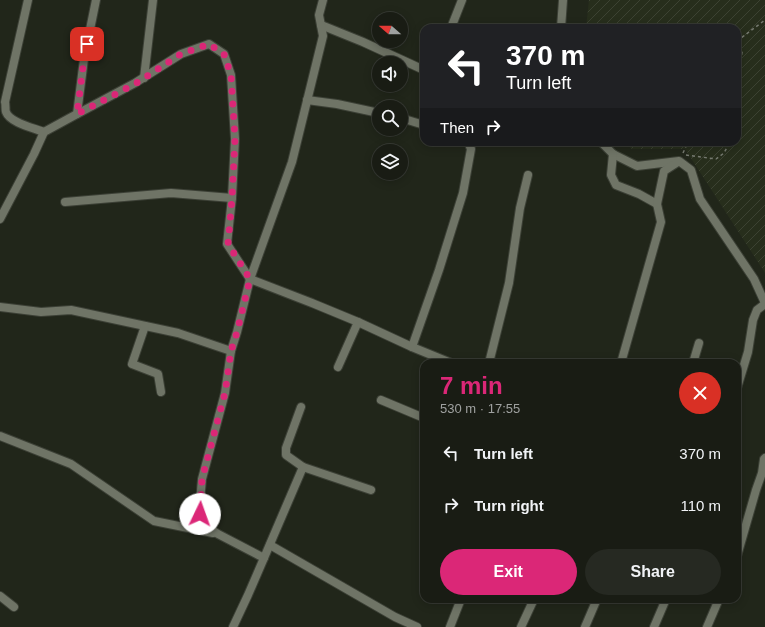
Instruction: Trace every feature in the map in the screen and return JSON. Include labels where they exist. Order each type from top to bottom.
[{"type":"street","points":[[28,0],[5,102],[6,113],[16,122],[44,132]]},
{"type":"street","points":[[77,114],[84,59],[96,0]]},
{"type":"street","points":[[144,78],[153,0]]},
{"type":"street","points":[[264,558],[204,525],[200,514],[202,479],[225,393],[231,351],[250,279],[292,162],[323,36],[319,15],[323,0]]},
{"type":"street","points":[[453,24],[462,0]]},
{"type":"street","points":[[561,24],[563,0]]},
{"type":"street","points":[[321,25],[363,42],[420,68]]},
{"type":"street","points":[[0,219],[44,132],[135,84],[181,54],[209,44],[224,54],[231,75],[235,139],[228,244],[250,279],[358,322],[441,359]]},
{"type":"street","points":[[307,100],[337,104],[372,112]]},
{"type":"street","points":[[408,120],[420,124]]},
{"type":"street","points":[[412,347],[463,193],[471,149],[470,146]]},
{"type":"street","points":[[605,146],[613,154],[638,166],[680,160]]},
{"type":"street","points":[[613,154],[611,175],[616,185],[639,194],[657,204]]},
{"type":"street","points":[[621,359],[661,222],[657,204],[664,171],[680,160]]},
{"type":"street","points":[[680,160],[691,170],[700,199],[754,279],[765,303],[758,310],[753,320],[748,352],[741,375]]},
{"type":"street","points":[[490,359],[509,283],[520,208],[528,175]]},
{"type":"street","points":[[65,202],[171,193],[232,198]]},
{"type":"street","points":[[0,307],[41,312],[71,310],[178,333],[231,351]]},
{"type":"street","points":[[338,366],[358,322]]},
{"type":"street","points":[[145,326],[132,364],[158,374],[161,392]]},
{"type":"street","points":[[694,359],[699,343]]},
{"type":"street","points":[[381,400],[420,416]]},
{"type":"street","points":[[301,407],[286,448],[286,455],[303,467],[371,490]]},
{"type":"street","points":[[0,436],[71,464],[154,521],[218,534]]},
{"type":"street","points":[[741,542],[762,473],[765,458]]},
{"type":"street","points":[[233,627],[303,467]]},
{"type":"street","points":[[270,544],[395,617],[417,627]]},
{"type":"street","points":[[0,596],[14,607]]},
{"type":"street","points":[[450,627],[459,603]]},
{"type":"street","points":[[521,627],[532,603]]},
{"type":"street","points":[[585,627],[595,603]]},
{"type":"street","points":[[654,627],[664,603]]},
{"type":"street","points":[[707,627],[717,603]]},
{"type":"path","points":[[741,38],[765,20]]},
{"type":"path","points":[[686,146],[682,155],[716,159],[724,153],[728,146]]},
{"type":"shaded area","points":[[589,0],[765,0],[765,273],[685,149],[632,149],[629,146],[741,146],[741,24],[586,24]]},
{"type":"route","points":[[87,44],[77,114],[135,84],[181,54],[209,44],[224,54],[231,75],[235,139],[228,244],[250,279],[231,351],[225,393],[202,479],[200,514]]}]
